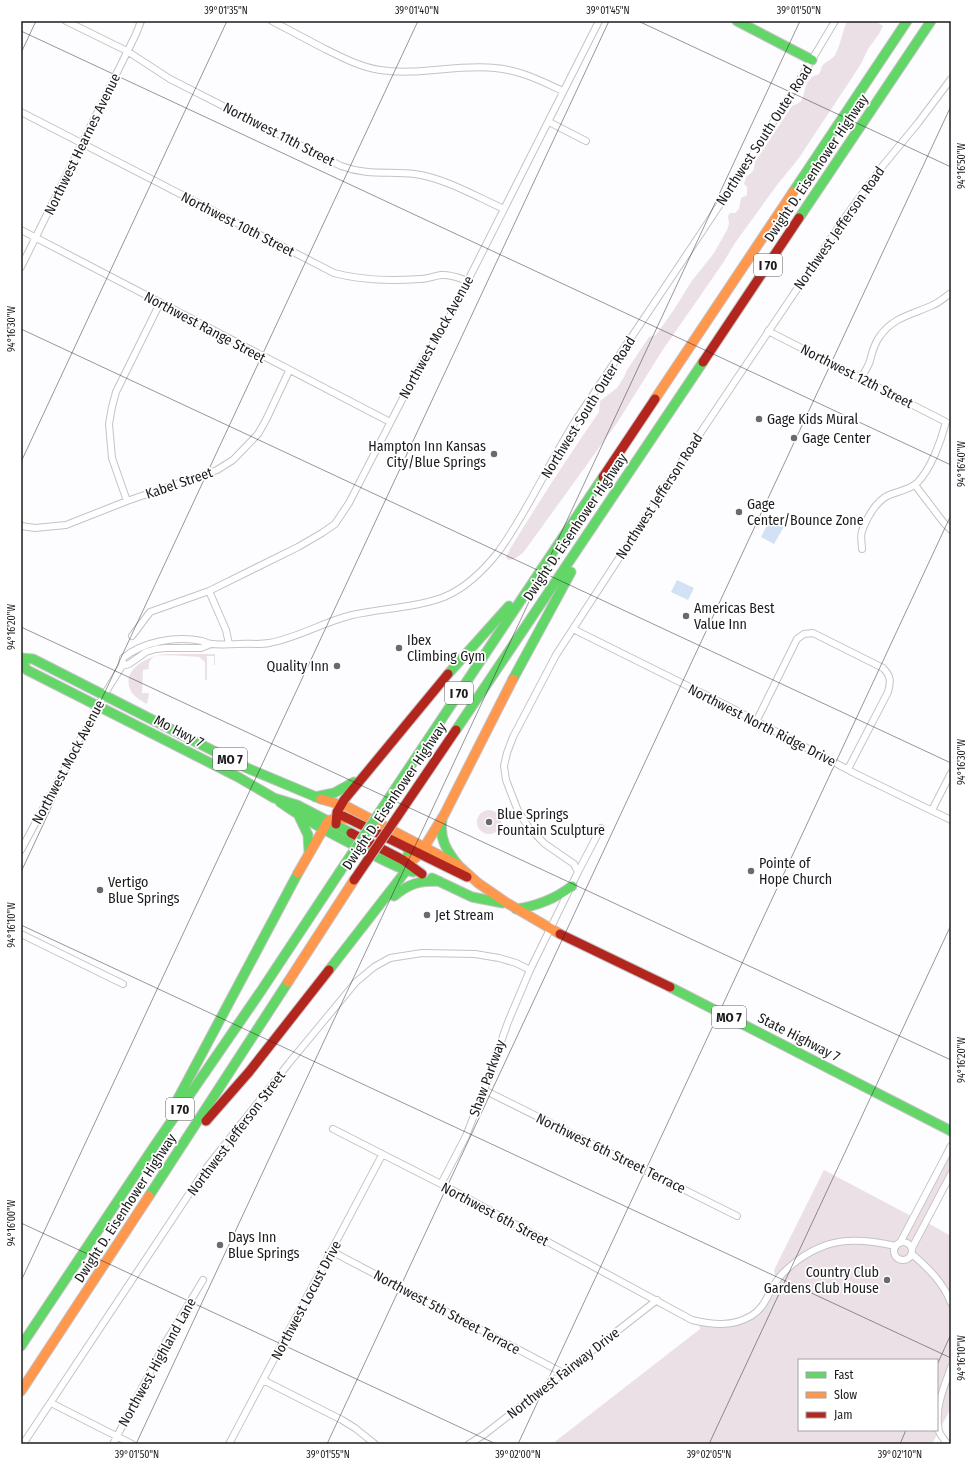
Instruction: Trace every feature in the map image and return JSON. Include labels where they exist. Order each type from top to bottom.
[{"type":"main road","points":[[737,21],[812,60]]},
{"type":"main road","name":"Dwight D. Eisenhower Highway","points":[[21,1346],[153,1148],[261,991],[536,575],[907,21]]},
{"type":"main road","name":"Dwight D. Eisenhower Highway","points":[[21,1391],[232,1070],[354,880],[931,21]]},
{"type":"main road","points":[[172,1160],[249,1072],[385,898],[408,863],[422,850],[444,816],[520,664],[604,509]]},
{"type":"main road","points":[[153,1148],[308,852],[362,777],[431,693],[536,575]]},
{"type":"main road","name":"Mo Hwy 7","points":[[315,797],[247,768],[33,659],[21,660],[27,670],[238,777],[274,798],[333,818]]},
{"type":"main road","points":[[315,797],[334,793],[362,777]]},
{"type":"main road","name":"MO 7","points":[[315,797],[333,818],[401,869],[408,863]]},
{"type":"main road","name":"MO 7","points":[[274,798],[298,814],[350,819],[408,848],[422,850],[458,865],[478,883]]},
{"type":"main road","name":"MO 7","points":[[333,818],[348,807],[478,883],[507,903]]},
{"type":"main road","points":[[298,814],[308,835],[308,852]]},
{"type":"main road","points":[[444,816],[440,828],[441,837],[445,848],[458,865]]},
{"type":"main road","name":"MO 7","points":[[333,818],[408,863],[422,874],[472,897],[507,903]]},
{"type":"main road","points":[[408,848],[408,863]]},
{"type":"main road","points":[[385,898],[391,899],[408,884],[420,881],[438,881]]},
{"type":"main road","points":[[516,909],[557,897],[572,886]]},
{"type":"main road","name":"State Highway 7","points":[[507,903],[550,929],[695,999],[951,1131]]},
{"type":"street","name":"Northwest 11th Street","points":[[66,21],[127,51],[170,79],[353,171],[382,174],[414,174],[434,178],[447,182],[504,210]]},
{"type":"street","name":"Northwest Hearnes Avenue","points":[[21,267],[83,144],[141,21]]},
{"type":"street","points":[[272,21],[342,57],[374,69],[409,72],[474,67],[495,68],[515,71],[531,76],[563,91]]},
{"type":"street","name":"Northwest Mock Avenue","points":[[132,636],[150,612],[209,591],[298,547],[335,524],[349,503],[421,363],[448,320],[599,21]]},
{"type":"street","name":"Northwest South Outer Road","points":[[104,695],[122,666],[124,658],[142,646],[172,640],[200,641],[211,644],[260,644],[274,642],[291,638],[328,622],[351,615],[412,605],[442,598],[460,589],[480,572],[498,552],[530,500],[563,440],[746,163],[812,60],[835,21]]},
{"type":"street","name":"Northwest Jefferson Road","points":[[578,872],[574,864],[545,844],[529,828],[518,811],[506,780],[504,766],[506,753],[513,737],[556,655],[587,605],[768,331],[873,178],[897,146],[918,123],[951,79]]},
{"type":"street","name":"Northwest 10th Street","points":[[21,112],[334,273],[358,279],[374,280],[422,279],[442,274],[452,275],[468,281]]},
{"type":"street","points":[[549,122],[586,141]]},
{"type":"street","name":"Northwest Range Street","points":[[21,230],[289,371],[390,422]]},
{"type":"street","points":[[861,378],[869,363],[879,336],[886,328],[904,316],[934,305],[951,292]]},
{"type":"street","points":[[127,501],[112,458],[110,424],[112,407],[116,392],[160,303]]},
{"type":"street","name":"Northwest 12th Street","points":[[768,331],[946,422],[943,433],[928,468],[915,484]]},
{"type":"street","name":"Kabel Street","points":[[21,526],[35,528],[66,524],[217,470],[233,460],[258,434],[289,371]]},
{"type":"street","points":[[862,549],[862,532],[873,509],[887,496],[908,489],[915,484],[951,530]]},
{"type":"street","points":[[209,591],[226,630],[229,644]]},
{"type":"street","name":"Northwest North Ridge Drive","points":[[573,629],[951,820]]},
{"type":"street","points":[[756,722],[797,639],[804,634],[813,633],[884,668],[889,674],[891,682],[888,692],[848,769]]},
{"type":"street","name":"Northwest Mock Avenue","points":[[21,850],[104,695]]},
{"type":"street","points":[[932,810],[951,773]]},
{"type":"street","points":[[550,929],[600,828]]},
{"type":"street","name":"Shaw Parkway","points":[[441,1184],[466,1136],[508,1022],[530,970],[550,929]]},
{"type":"street","points":[[21,934],[123,984]]},
{"type":"street","name":"Northwest Jefferson Street","points":[[23,1444],[207,1167],[289,1063],[356,982],[374,967],[390,958],[422,952],[475,954],[499,958],[516,963],[530,970]]},
{"type":"street","name":"Northwest 6th Street Terrace","points":[[484,1090],[737,1216]]},
{"type":"street","name":"Northwest 6th Street","points":[[333,1129],[441,1184],[692,1320],[720,1325],[737,1322],[752,1315],[765,1302],[776,1282],[788,1269],[802,1257],[819,1247],[839,1241],[864,1240],[898,1244]]},
{"type":"street","points":[[951,1146],[898,1244],[895,1252],[898,1261],[905,1260],[912,1251],[951,1174]]},
{"type":"street","name":"Northwest Locust Drive","points":[[229,1444],[382,1155]]},
{"type":"street","points":[[898,1244],[908,1244],[912,1251],[931,1271],[942,1286],[951,1303]]},
{"type":"street","name":"Northwest 5th Street Terrace","points":[[332,1251],[563,1373]]},
{"type":"street","name":"Northwest Highland Lane","points":[[113,1444],[164,1345],[202,1280]]},
{"type":"street","name":"Northwest Fairway Drive","points":[[469,1444],[485,1434],[657,1300]]},
{"type":"street","points":[[947,1444],[939,1432],[938,1409],[951,1367]]},
{"type":"street","points":[[263,1380],[342,1420],[375,1444]]},
{"type":"street","points":[[51,1403],[132,1444]]},
{"type":"shaded area","points":[[847,21],[875,21],[883,26],[868,49],[861,64],[799,158],[777,185],[735,243],[723,263],[662,351],[617,423],[523,553],[513,559],[507,559],[506,557],[510,549],[531,515],[599,412],[600,401],[617,388],[649,337],[656,335],[691,282],[714,253],[727,230],[729,224],[728,216],[730,213],[735,213],[739,209],[741,198],[747,195],[747,187],[744,184],[746,177],[753,171],[755,162],[792,106],[801,101],[808,81],[813,76],[819,74],[823,65],[835,55]]},
{"type":"shaded area","points":[[167,654],[215,654],[215,665],[214,656],[207,656],[207,680],[205,680],[205,662],[199,657],[170,655],[157,656]]},
{"type":"shaded area","points":[[155,656],[150,661],[149,669],[143,670],[142,693],[149,694],[147,704],[132,693],[129,685],[129,677],[138,665]]},
{"type":"shaded area","points":[[489,810],[498,813],[501,822],[498,831],[489,834],[480,831],[477,822],[480,813]]},
{"type":"shaded area","points":[[947,1144],[951,1146],[951,1172],[926,1222],[951,1236],[951,1408],[932,1444],[552,1444],[700,1329],[698,1321],[720,1325],[752,1315],[776,1282],[774,1270],[824,1170],[913,1217]]},
{"type":"water","points":[[772,516],[786,523],[774,544],[761,537]]},
{"type":"water","points":[[677,580],[694,588],[688,600],[671,592]]},
{"type":"traffic: fast","points":[[737,21],[812,60]]},
{"type":"traffic: fast","points":[[793,192],[907,21]]},
{"type":"traffic: fast","points":[[799,218],[931,21]]},
{"type":"traffic: fast","points":[[456,730],[703,362]]},
{"type":"traffic: fast","points":[[381,810],[603,477]]},
{"type":"traffic: fast","points":[[513,679],[571,572]]},
{"type":"traffic: fast","points":[[448,674],[509,606]]},
{"type":"traffic: fast","points":[[21,658],[33,659],[247,768],[321,799]]},
{"type":"traffic: fast","points":[[21,661],[27,670],[238,777],[274,798],[297,805],[351,833]]},
{"type":"traffic: fast","points":[[315,797],[334,793],[354,782]]},
{"type":"traffic: fast","points":[[280,802],[312,823],[334,835],[390,864],[413,872]]},
{"type":"traffic: fast","points":[[339,873],[381,810]]},
{"type":"traffic: fast","points":[[298,814],[308,835],[309,852]]},
{"type":"traffic: fast","points":[[442,820],[441,827],[443,839],[450,855],[458,865]]},
{"type":"traffic: fast","points":[[329,970],[405,872],[409,863],[408,848]]},
{"type":"traffic: fast","points":[[174,1106],[298,873]]},
{"type":"traffic: fast","points":[[21,1346],[339,873]]},
{"type":"traffic: fast","points":[[432,878],[472,897],[503,903]]},
{"type":"traffic: fast","points":[[394,896],[405,888],[415,884],[439,881]]},
{"type":"traffic: fast","points":[[516,909],[546,901],[559,895],[572,886]]},
{"type":"traffic: fast","points":[[149,1196],[288,982]]},
{"type":"traffic: fast","points":[[670,987],[951,1131]]},
{"type":"traffic: slow","points":[[655,399],[793,192]]},
{"type":"traffic: slow","points":[[403,860],[414,859],[420,854],[444,815],[513,679]]},
{"type":"traffic: slow","points":[[321,799],[348,807],[458,865],[478,883],[507,903],[560,934]]},
{"type":"traffic: slow","points":[[298,873],[328,821],[336,818],[350,819]]},
{"type":"traffic: slow","points":[[288,982],[354,880]]},
{"type":"traffic: slow","points":[[21,1391],[149,1196]]},
{"type":"traffic: jam","points":[[703,362],[799,218]]},
{"type":"traffic: jam","points":[[603,477],[655,399]]},
{"type":"traffic: jam","points":[[336,824],[337,812],[344,800],[448,674]]},
{"type":"traffic: jam","points":[[397,817],[456,730]]},
{"type":"traffic: jam","points":[[343,816],[467,877]]},
{"type":"traffic: jam","points":[[354,880],[397,817]]},
{"type":"traffic: jam","points":[[351,833],[403,860],[422,874]]},
{"type":"traffic: jam","points":[[560,934],[670,987]]},
{"type":"traffic: jam","points":[[206,1121],[249,1072],[329,970]]},
{"type":"place","name":"Gage Kids Mural","points":[[759,419]]},
{"type":"place","name":"Gage Center","points":[[794,438]]},
{"type":"place","name":"Hampton Inn Kansas City/Blue Springs","points":[[494,454]]},
{"type":"place","name":"Gage Center/Bounce Zone","points":[[739,512]]},
{"type":"place","name":"Americas Best Value Inn","points":[[686,616]]},
{"type":"place","name":"Ibex Climbing Gym","points":[[399,648]]},
{"type":"place","name":"Quality Inn","points":[[337,666]]},
{"type":"place","name":"Blue Springs Fountain Sculpture","points":[[489,822]]},
{"type":"place","name":"Pointe of Hope Church","points":[[751,871]]},
{"type":"place","name":"Vertigo Blue Springs","points":[[100,890]]},
{"type":"place","name":"Jet Stream","points":[[427,915]]},
{"type":"place","name":"Days Inn Blue Springs","points":[[220,1245]]},
{"type":"place","name":"Country Club Gardens Club House","points":[[887,1280]]}]
